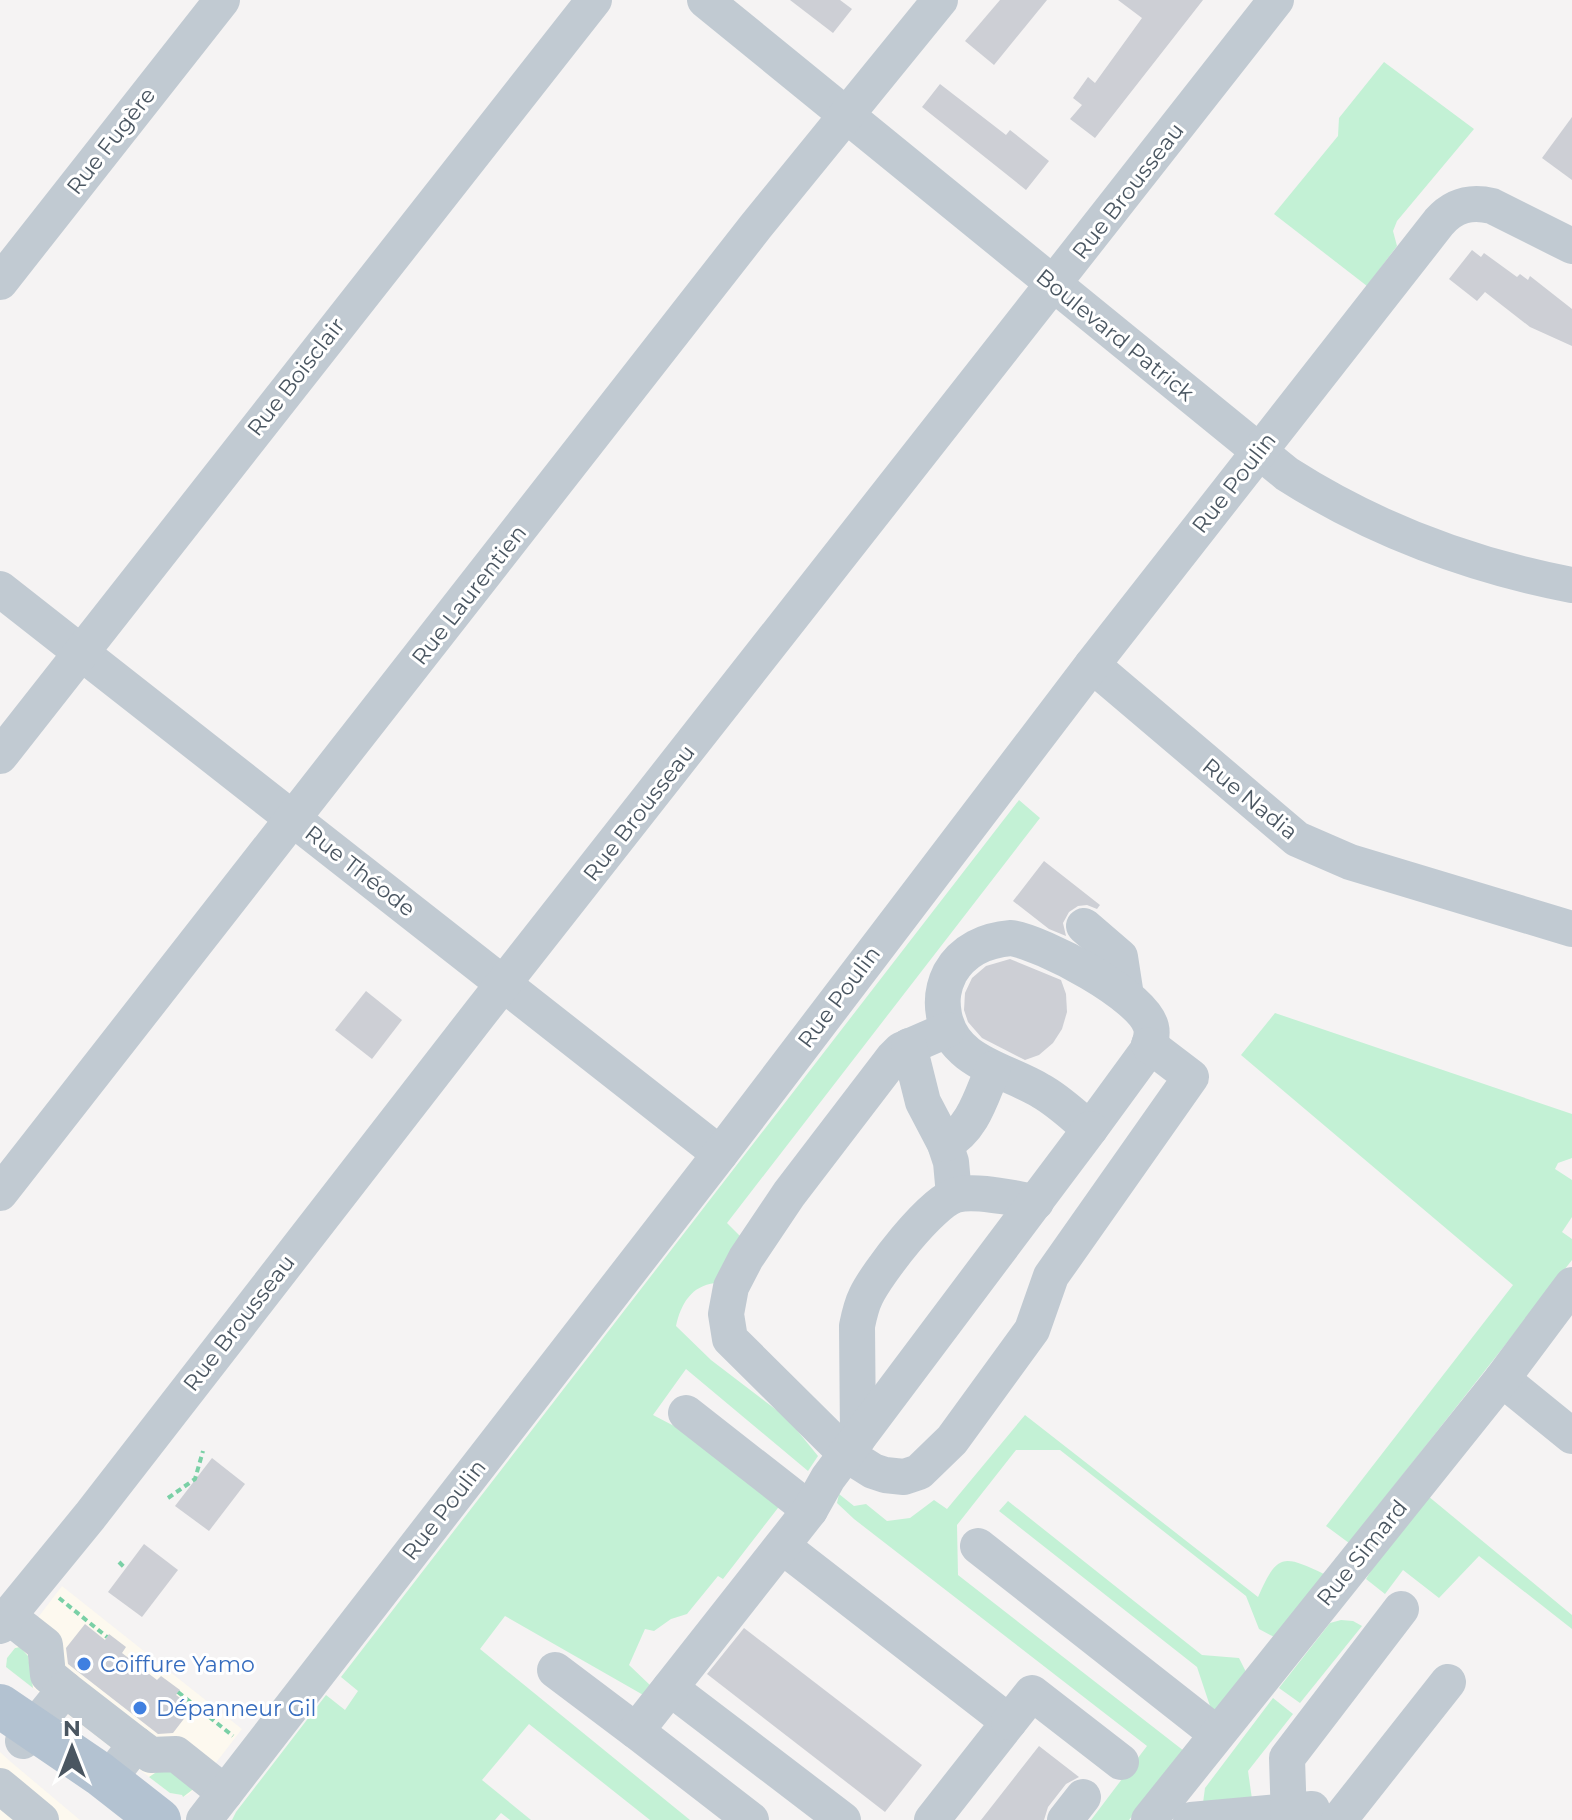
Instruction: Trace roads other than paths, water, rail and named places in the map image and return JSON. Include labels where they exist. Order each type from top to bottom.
[{"type":"main road","points":[[13,1728],[108,1800],[159,1820]]},
{"type":"street","name":"Rue Fugère","points":[[0,282],[222,0]]},
{"type":"street","name":"Rue Boisclair","points":[[0,756],[594,0]]},
{"type":"street","name":"Boulevard Patrick","points":[[705,0],[1054,286],[1309,488],[1378,524],[1471,559],[1572,585]]},
{"type":"street","name":"Rue Laurentien","points":[[0,1193],[845,115],[940,0]]},
{"type":"street","name":"Rue Brousseau","points":[[4,1621],[1276,0]]},
{"type":"street","name":"Rue Poulin","points":[[214,1806],[720,1154],[1092,665],[1446,214],[1464,205],[1479,203],[1492,206],[1572,246]]},
{"type":"street","name":"Rue Théode","points":[[0,589],[720,1154]]},
{"type":"street","name":"Rue Nadia","points":[[1092,665],[1297,839],[1350,862],[1572,929]]},
{"type":"street","points":[[1084,926],[1120,957],[1126,996]]},
{"type":"street","points":[[636,1731],[810,1510],[852,1446],[1036,1202],[1090,1129],[1149,1045],[1151,1027],[1146,1016],[1126,996],[1062,956],[1025,940],[995,940],[975,948],[958,960],[944,985],[942,1004],[947,1030],[976,1060],[1045,1093],[1090,1129]]},
{"type":"street","points":[[947,1030],[909,1046],[893,1058],[759,1238],[731,1287],[726,1314],[726,1330],[730,1339],[852,1446],[873,1471],[885,1475],[904,1477],[919,1472],[952,1440],[1032,1330],[1051,1276],[1191,1077],[1149,1045]]},
{"type":"street","points":[[909,1046],[923,1102],[951,1162],[954,1195]]},
{"type":"street","points":[[945,1144],[960,1136],[993,1069]]},
{"type":"street","points":[[1060,1169],[1103,1199]]},
{"type":"street","points":[[852,1446],[857,1326],[867,1294],[922,1219],[954,1195],[1036,1202]]},
{"type":"street","name":"Rue Simard","points":[[1173,1816],[1217,1734],[1502,1379],[1572,1285]]},
{"type":"street","points":[[1502,1379],[1572,1436]]},
{"type":"street","points":[[686,1413],[810,1510]]},
{"type":"street","points":[[782,1546],[1009,1722]]},
{"type":"street","points":[[978,1546],[1217,1734]]},
{"type":"street","points":[[1289,1815],[1287,1758],[1401,1609]]},
{"type":"street","points":[[4,1621],[45,1645],[48,1675],[136,1744],[151,1755],[176,1754],[214,1806]]},
{"type":"street","points":[[555,1670],[751,1820]]},
{"type":"street","points":[[1339,1820],[1448,1682]]},
{"type":"street","points":[[670,1688],[810,1774],[843,1820]]},
{"type":"street","points":[[13,1728],[65,1689]]},
{"type":"street","points":[[950,1814],[1009,1722],[1032,1693],[1121,1762]]},
{"type":"street","points":[[108,1800],[136,1744]]},
{"type":"street","points":[[1173,1816],[1289,1815],[1312,1809],[1325,1820]]},
{"type":"place","name":"Coiffure Yamo","points":[[84,1664]]},
{"type":"place","name":"Dépanneur Gil","points":[[140,1708]]}]
